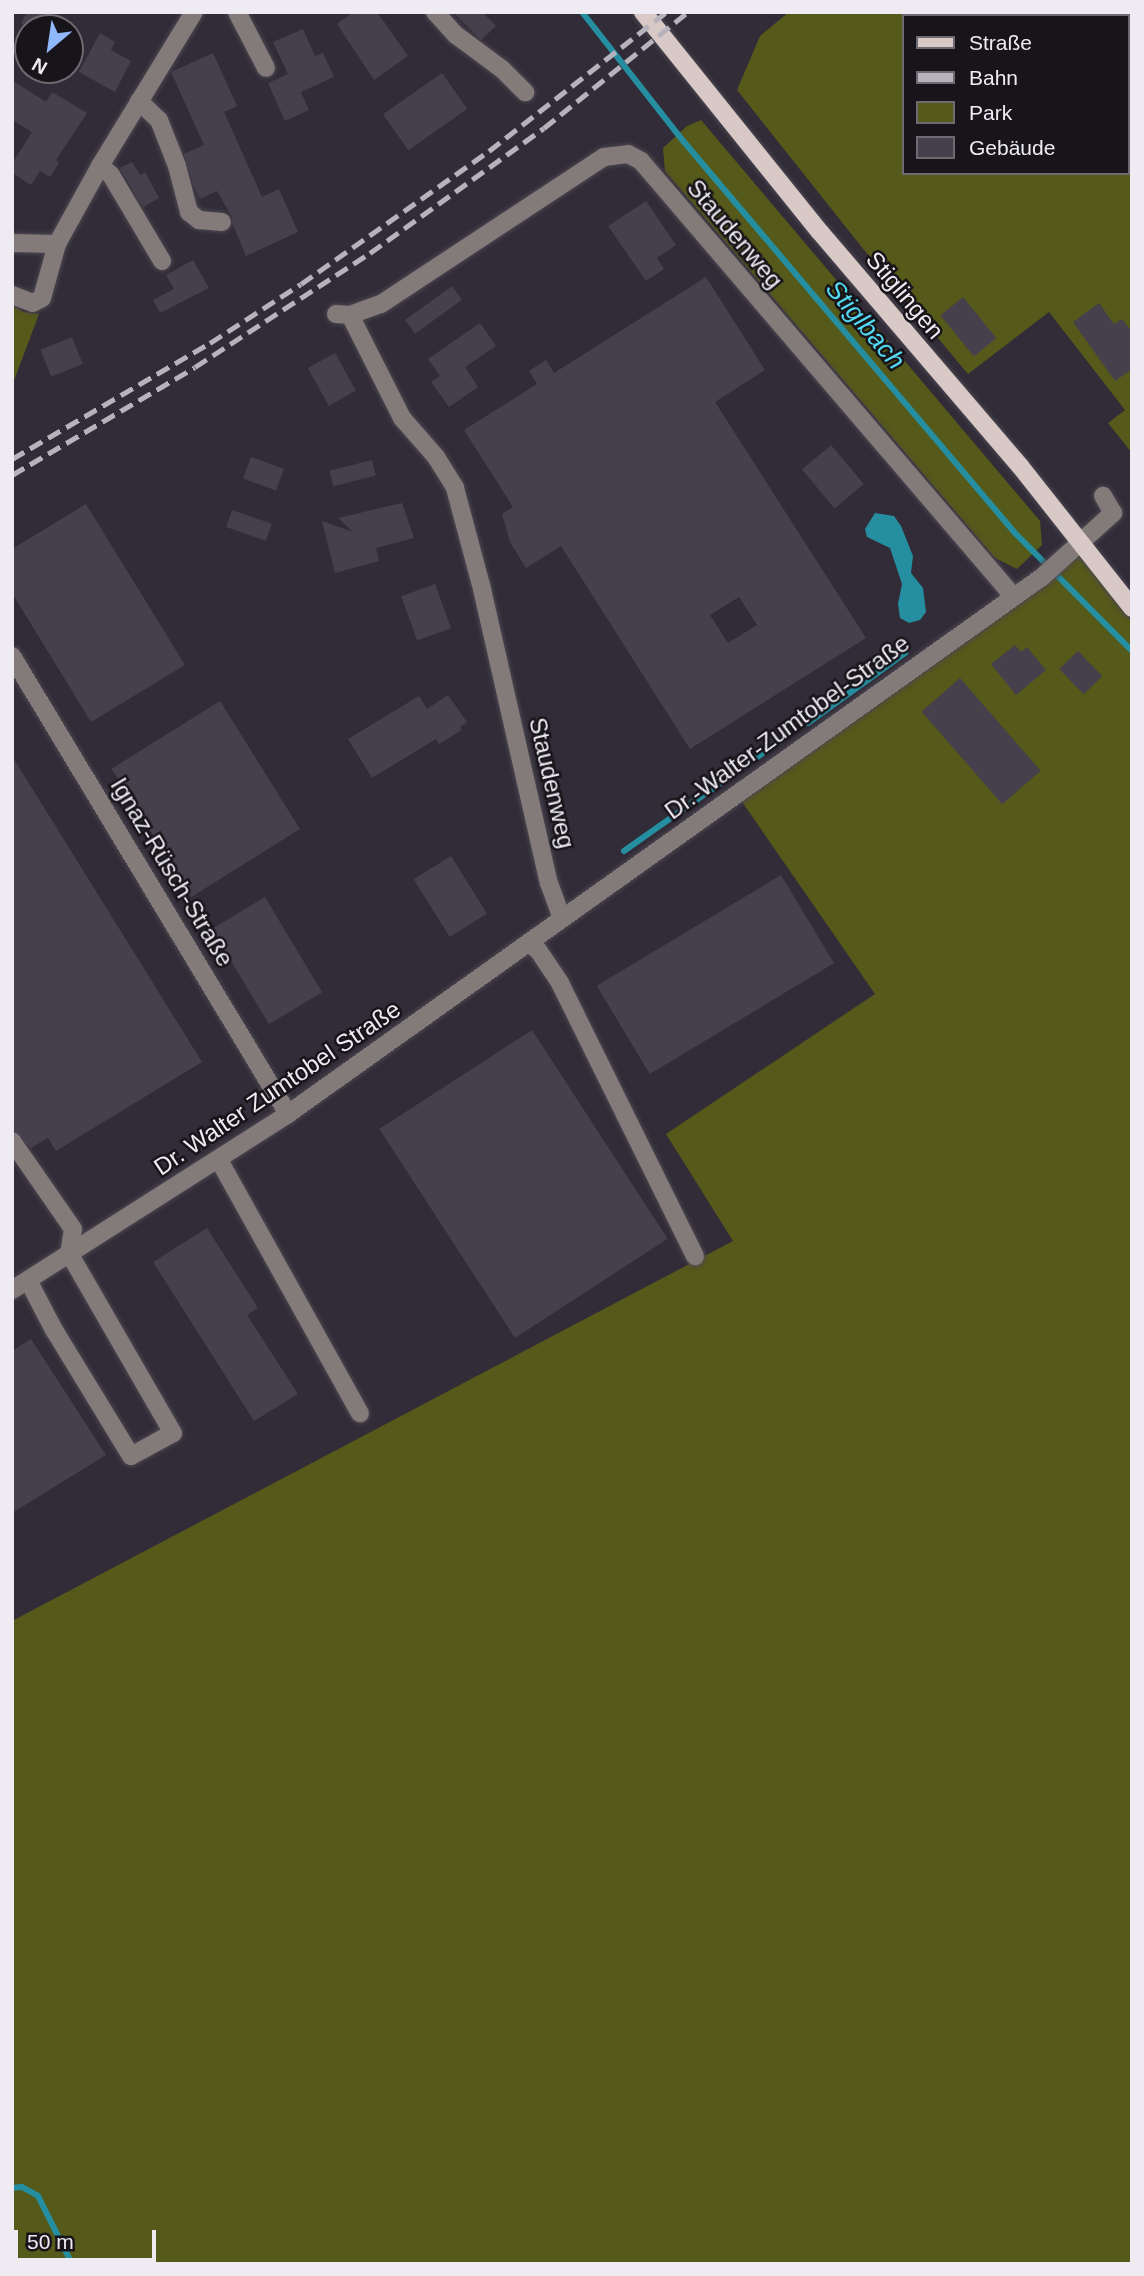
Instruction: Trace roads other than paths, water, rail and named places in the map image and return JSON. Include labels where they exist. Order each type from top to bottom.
[{"type":"main road","name":"Stiglingen","points":[[643,12],[820,232],[1020,466],[1132,608]]},
{"type":"street","points":[[12,295],[23,302],[33,303],[42,298],[57,244],[100,166],[194,12]]},
{"type":"street","points":[[237,12],[265,68]]},
{"type":"street","points":[[435,12],[464,42],[520,82]]},
{"type":"street","points":[[139,101],[159,120],[177,166],[189,212],[199,220],[222,222]]},
{"type":"street","name":"Staudenweg","points":[[562,918],[549,883],[482,589],[455,488],[436,457],[402,418],[343,315],[381,304],[604,157],[628,154],[641,161],[1013,596]]},
{"type":"street","points":[[100,166],[111,175],[162,261]]},
{"type":"street","points":[[12,243],[57,244]]},
{"type":"street","points":[[1082,544],[1113,513],[1103,496]]},
{"type":"street","name":"Dr.-Walter-Zumtobel-Straße","points":[[562,918],[1061,563],[1082,544]]},
{"type":"street","name":"Ignaz-Rüsch-Straße","points":[[12,656],[288,1114]]},
{"type":"street","name":"Dr. Walter Zumtobel Straße","points":[[12,1290],[288,1114],[530,944],[562,918]]},
{"type":"street","points":[[530,944],[538,950],[560,983],[695,1255]]},
{"type":"street","points":[[12,1141],[73,1229],[69,1252],[173,1433],[131,1456],[54,1330],[28,1280]]},
{"type":"street","points":[[219,1160],[360,1413]]},
{"type":"water","points":[[875,513],[894,516],[901,526],[913,556],[911,573],[923,588],[926,612],[920,620],[909,623],[900,618],[898,604],[902,584],[890,548],[867,537],[865,529]]},
{"type":"waterway","name":"Stiglbach","points":[[582,12],[684,142],[1015,533],[1132,651]]},
{"type":"waterway","points":[[808,723],[905,653]]},
{"type":"waterway","points":[[624,851],[784,738]]},
{"type":"waterway","points":[[12,2188],[22,2187],[38,2196],[72,2264]]},
{"type":"railway","points":[[12,459],[210,343],[301,284],[489,151],[666,12]]},
{"type":"railway","points":[[12,475],[195,367],[370,253],[544,128],[688,12]]}]
